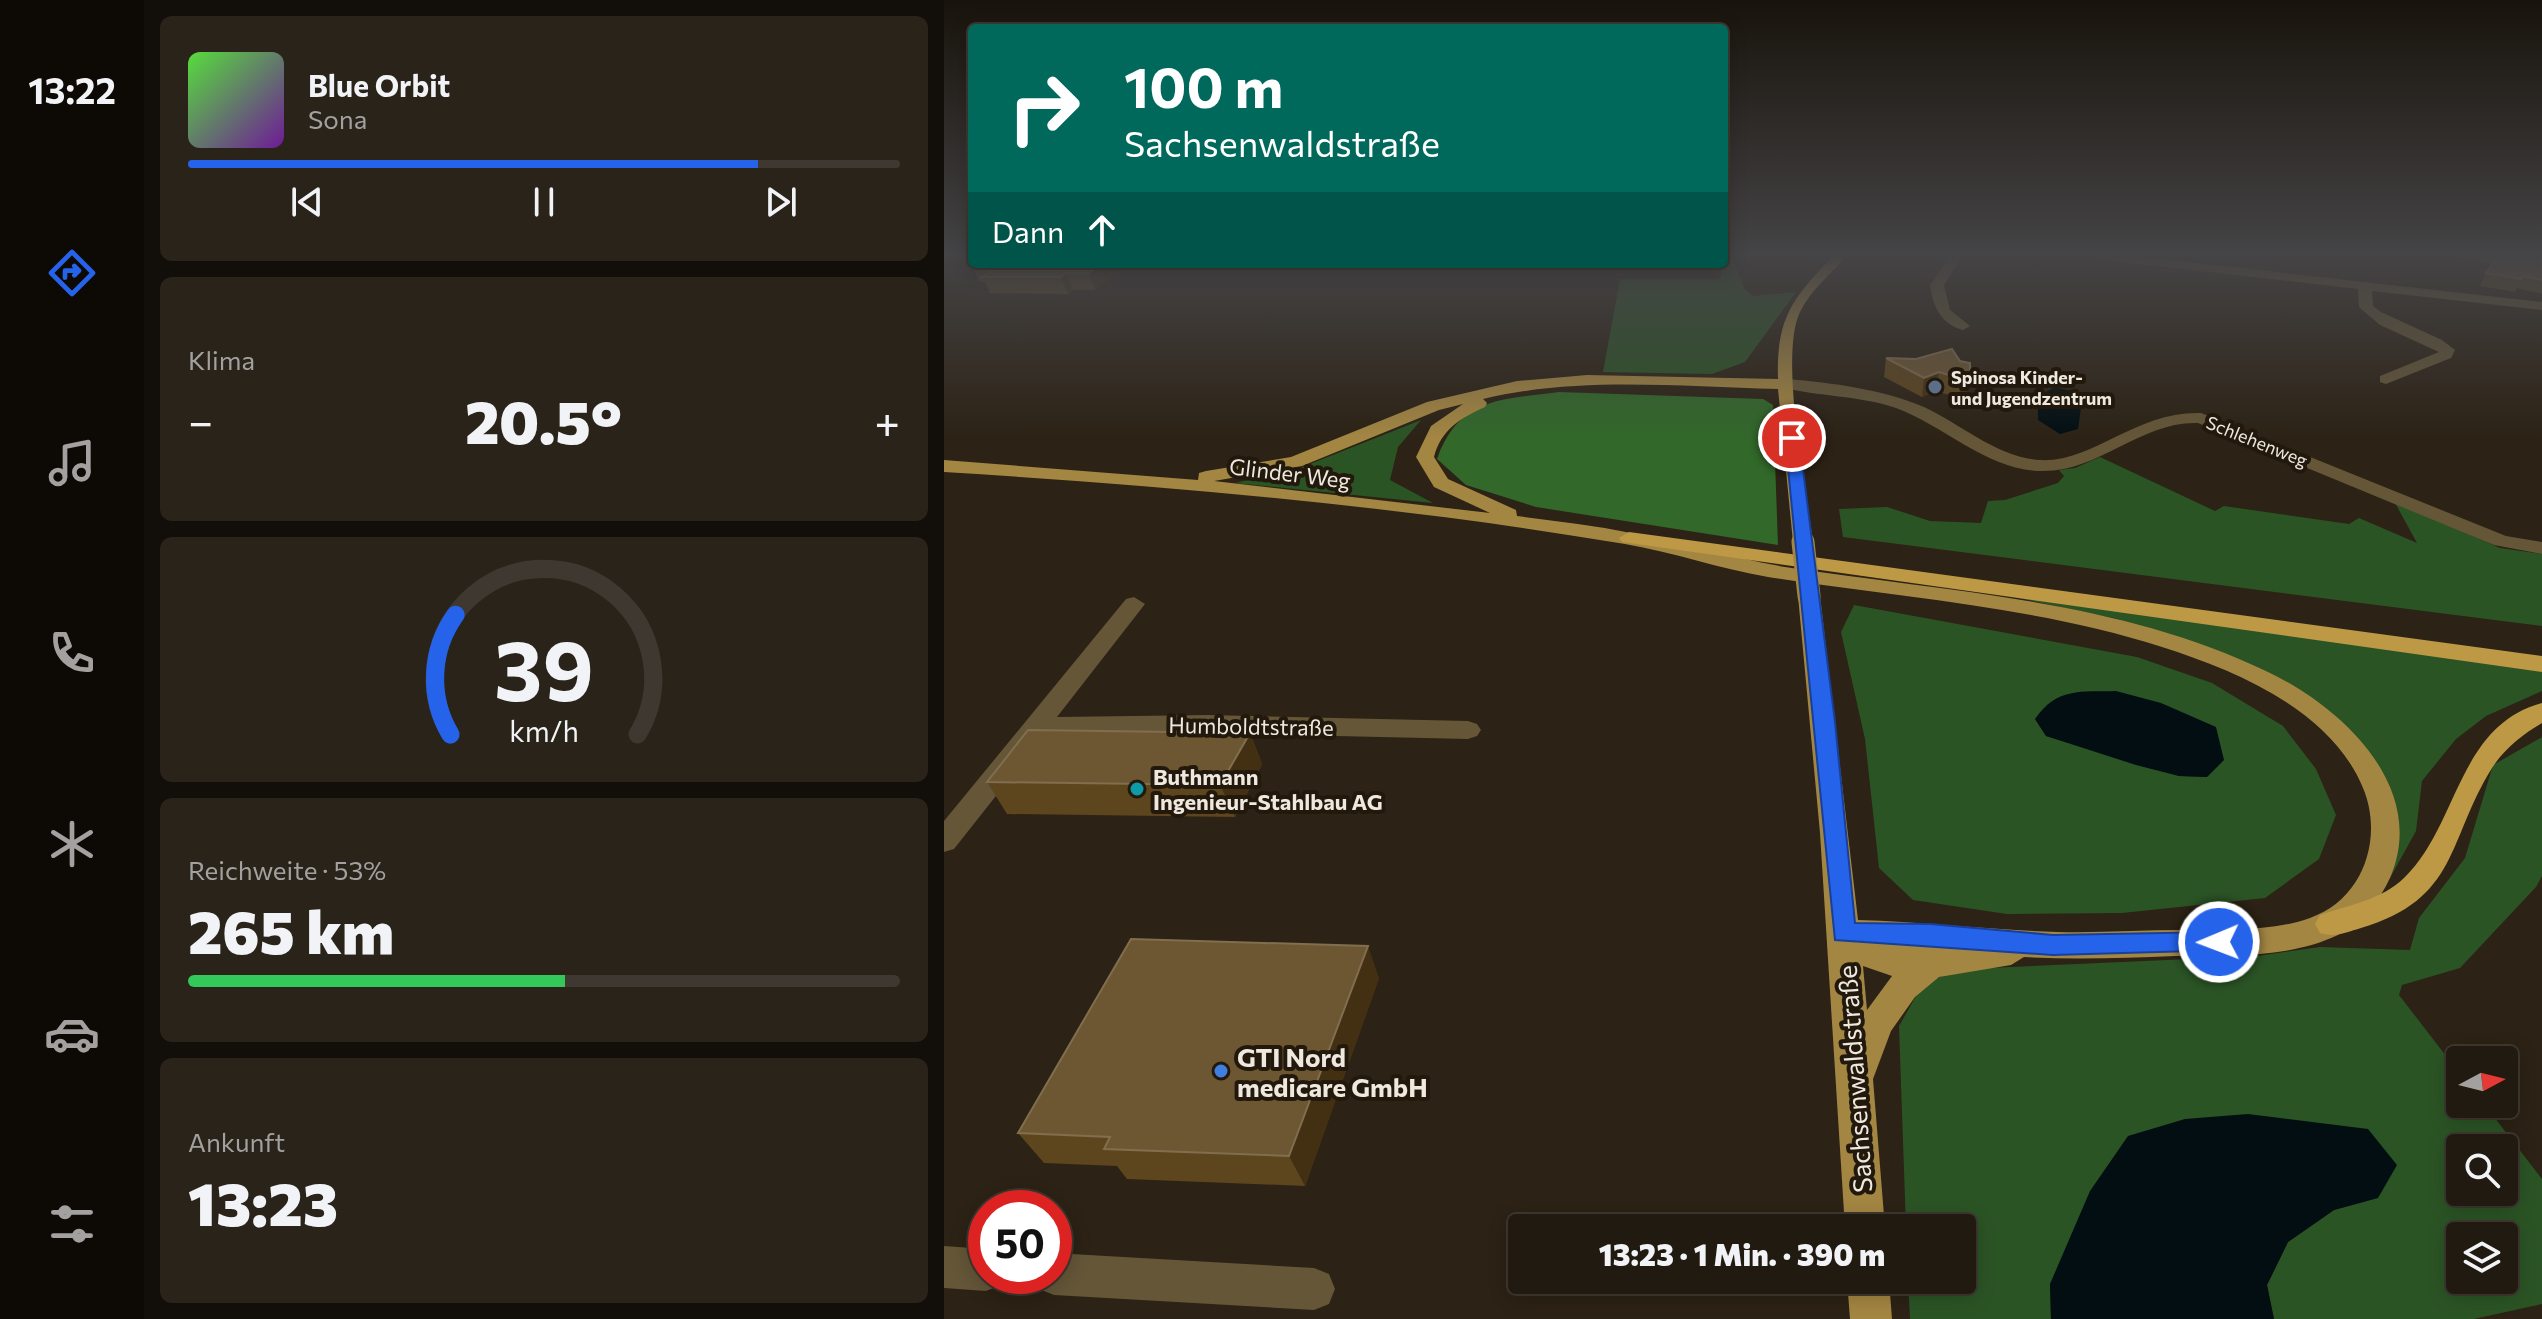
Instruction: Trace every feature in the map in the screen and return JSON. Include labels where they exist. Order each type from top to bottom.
[{"type":"highway","points":[[1629,538],[2542,664]]},
{"type":"highway","points":[[2331,924],[2360,919],[2384,908],[2406,897],[2424,880],[2447,842],[2473,777],[2488,750],[2520,721],[2542,711]]},
{"type":"main road","name":"Sachsenwaldstraße","points":[[1791,317],[1786,332],[1788,388],[1825,722],[1864,1214]]},
{"type":"main road","points":[[1743,381],[1764,373],[1786,352]]},
{"type":"main road","points":[[1147,480],[1233,474],[1295,462],[1433,406],[1517,386],[1587,380],[1743,381],[1788,388]]},
{"type":"main road","points":[[1541,526],[1441,483],[1425,457],[1427,445],[1439,427],[1460,412],[1488,399],[1560,385],[1788,388]]},
{"type":"main road","name":"Glinder Weg","points":[[944,466],[1147,480],[1629,538],[1768,570],[1973,598],[2062,615],[2164,640],[2234,666],[2311,708],[2353,748],[2370,773],[2387,819],[2379,872],[2356,905],[2331,924]]},
{"type":"main road","points":[[1844,933],[1930,934],[2053,945],[2219,942],[2275,937],[2331,924]]},
{"type":"main road","points":[[1844,933],[1852,944],[1874,960],[1897,965],[2053,945]]},
{"type":"main road","points":[[1855,1080],[1873,1031],[1894,993],[1935,962]]},
{"type":"main road","points":[[1869,1294],[1871,1319]]},
{"type":"street","points":[[1946,317],[1963,326]]},
{"type":"street","points":[[2376,317],[2382,323],[2437,342],[2447,350],[2446,355],[2386,379]]},
{"type":"street","name":"Schlehenweg","points":[[1788,388],[1885,400],[1916,410],[2015,460],[2042,466],[2066,462],[2165,418],[2201,418],[2501,541],[2542,548]]},
{"type":"street","points":[[944,841],[1134,604]]},
{"type":"street","name":"Humboldtstraße","points":[[1034,726],[1208,724],[1468,730]]},
{"type":"street","points":[[944,1267],[968,1269]]},
{"type":"street","points":[[1072,1275],[1314,1289]]},
{"type":"green space","points":[[1613,317],[1778,317],[1745,362],[1712,374],[1603,372]]},
{"type":"green space","points":[[1559,392],[1763,399],[1773,405],[1778,545],[1536,507],[1466,485],[1437,459],[1457,424],[1484,405]]},
{"type":"green space","points":[[1421,420],[1398,447],[1390,480],[1433,503],[1235,483],[1300,468]]},
{"type":"green space","points":[[2100,457],[2215,511],[2224,506],[2349,524],[2359,518],[2417,543],[2394,501],[2500,548],[2542,554],[2542,626],[1843,537],[1839,509],[1887,507],[1930,521],[1981,523],[1988,501],[2005,500],[2058,483],[2064,476],[2059,470],[2075,468]]},
{"type":"green space","points":[[1999,594],[2542,670],[2542,691],[2486,716],[2456,739],[2422,781],[2416,831],[2390,878],[2349,731],[2221,654],[2118,619]]},
{"type":"green space","points":[[1854,605],[2137,657],[2212,683],[2283,726],[2316,769],[2336,815],[2319,859],[2265,898],[2122,913],[2007,914],[1913,900],[1879,868],[1865,739],[1841,632]],"holes":[[[2035,719],[2207,777],[2179,776],[2046,736]]]},
{"type":"green space","points":[[2542,737],[2542,876],[2536,887],[2460,968],[2402,985],[2399,995],[2446,1056],[2446,1118],[2495,1118],[2507,1134],[2446,1134],[2446,1206],[2518,1206],[2518,1148],[2542,1179],[2542,1304],[2474,1319],[2274,1319],[2267,1285],[2288,1242],[2334,1210],[2378,1198],[2050,1284],[2051,1319],[1910,1319],[1909,1294],[1976,1294],[1976,1214],[1906,1214],[1899,1026],[1924,982],[1965,969],[2257,956],[2320,947],[2410,950],[2419,918],[2465,858],[2493,765]]},
{"type":"shaded area","points":[[2055,387],[2083,394],[2078,429],[2060,434],[2038,420],[2038,396]]},
{"type":"shaded area","points":[[2116,691],[2161,703],[2216,727],[2224,760],[2207,777],[2179,776],[2046,736],[2035,719],[2061,696]]},
{"type":"shaded area","points":[[2248,1114],[2368,1129],[2397,1165],[2378,1198],[2334,1210],[2288,1242],[2267,1285],[2274,1319],[2051,1319],[2050,1284],[2090,1191],[2128,1136],[2185,1119]]},
{"type":"building","points":[[1952,349],[1960,361],[1970,363],[1970,373],[1961,379],[1939,372],[1924,378],[1886,358],[1916,359]]},
{"type":"building","points":[[1028,730],[1250,733],[1220,785],[987,782]]},
{"type":"building","name":"GTI Nord medicare GmbH","points":[[1131,939],[1368,946],[1289,1156],[1104,1149],[1110,1137],[1018,1133]]},
{"type":"place","name":"Spinosa Kinder- und Jugendzentrum","points":[[1935,387]]},
{"type":"place","name":"Buthmann Ingenieur-Stahlbau AG","points":[[1137,789]]},
{"type":"place","name":"GTI Nord medicare GmbH","points":[[1221,1071]]},
{"type":"route","points":[[1792,438],[1825,722],[1844,933],[1930,934],[2053,945],[2219,942]]}]
